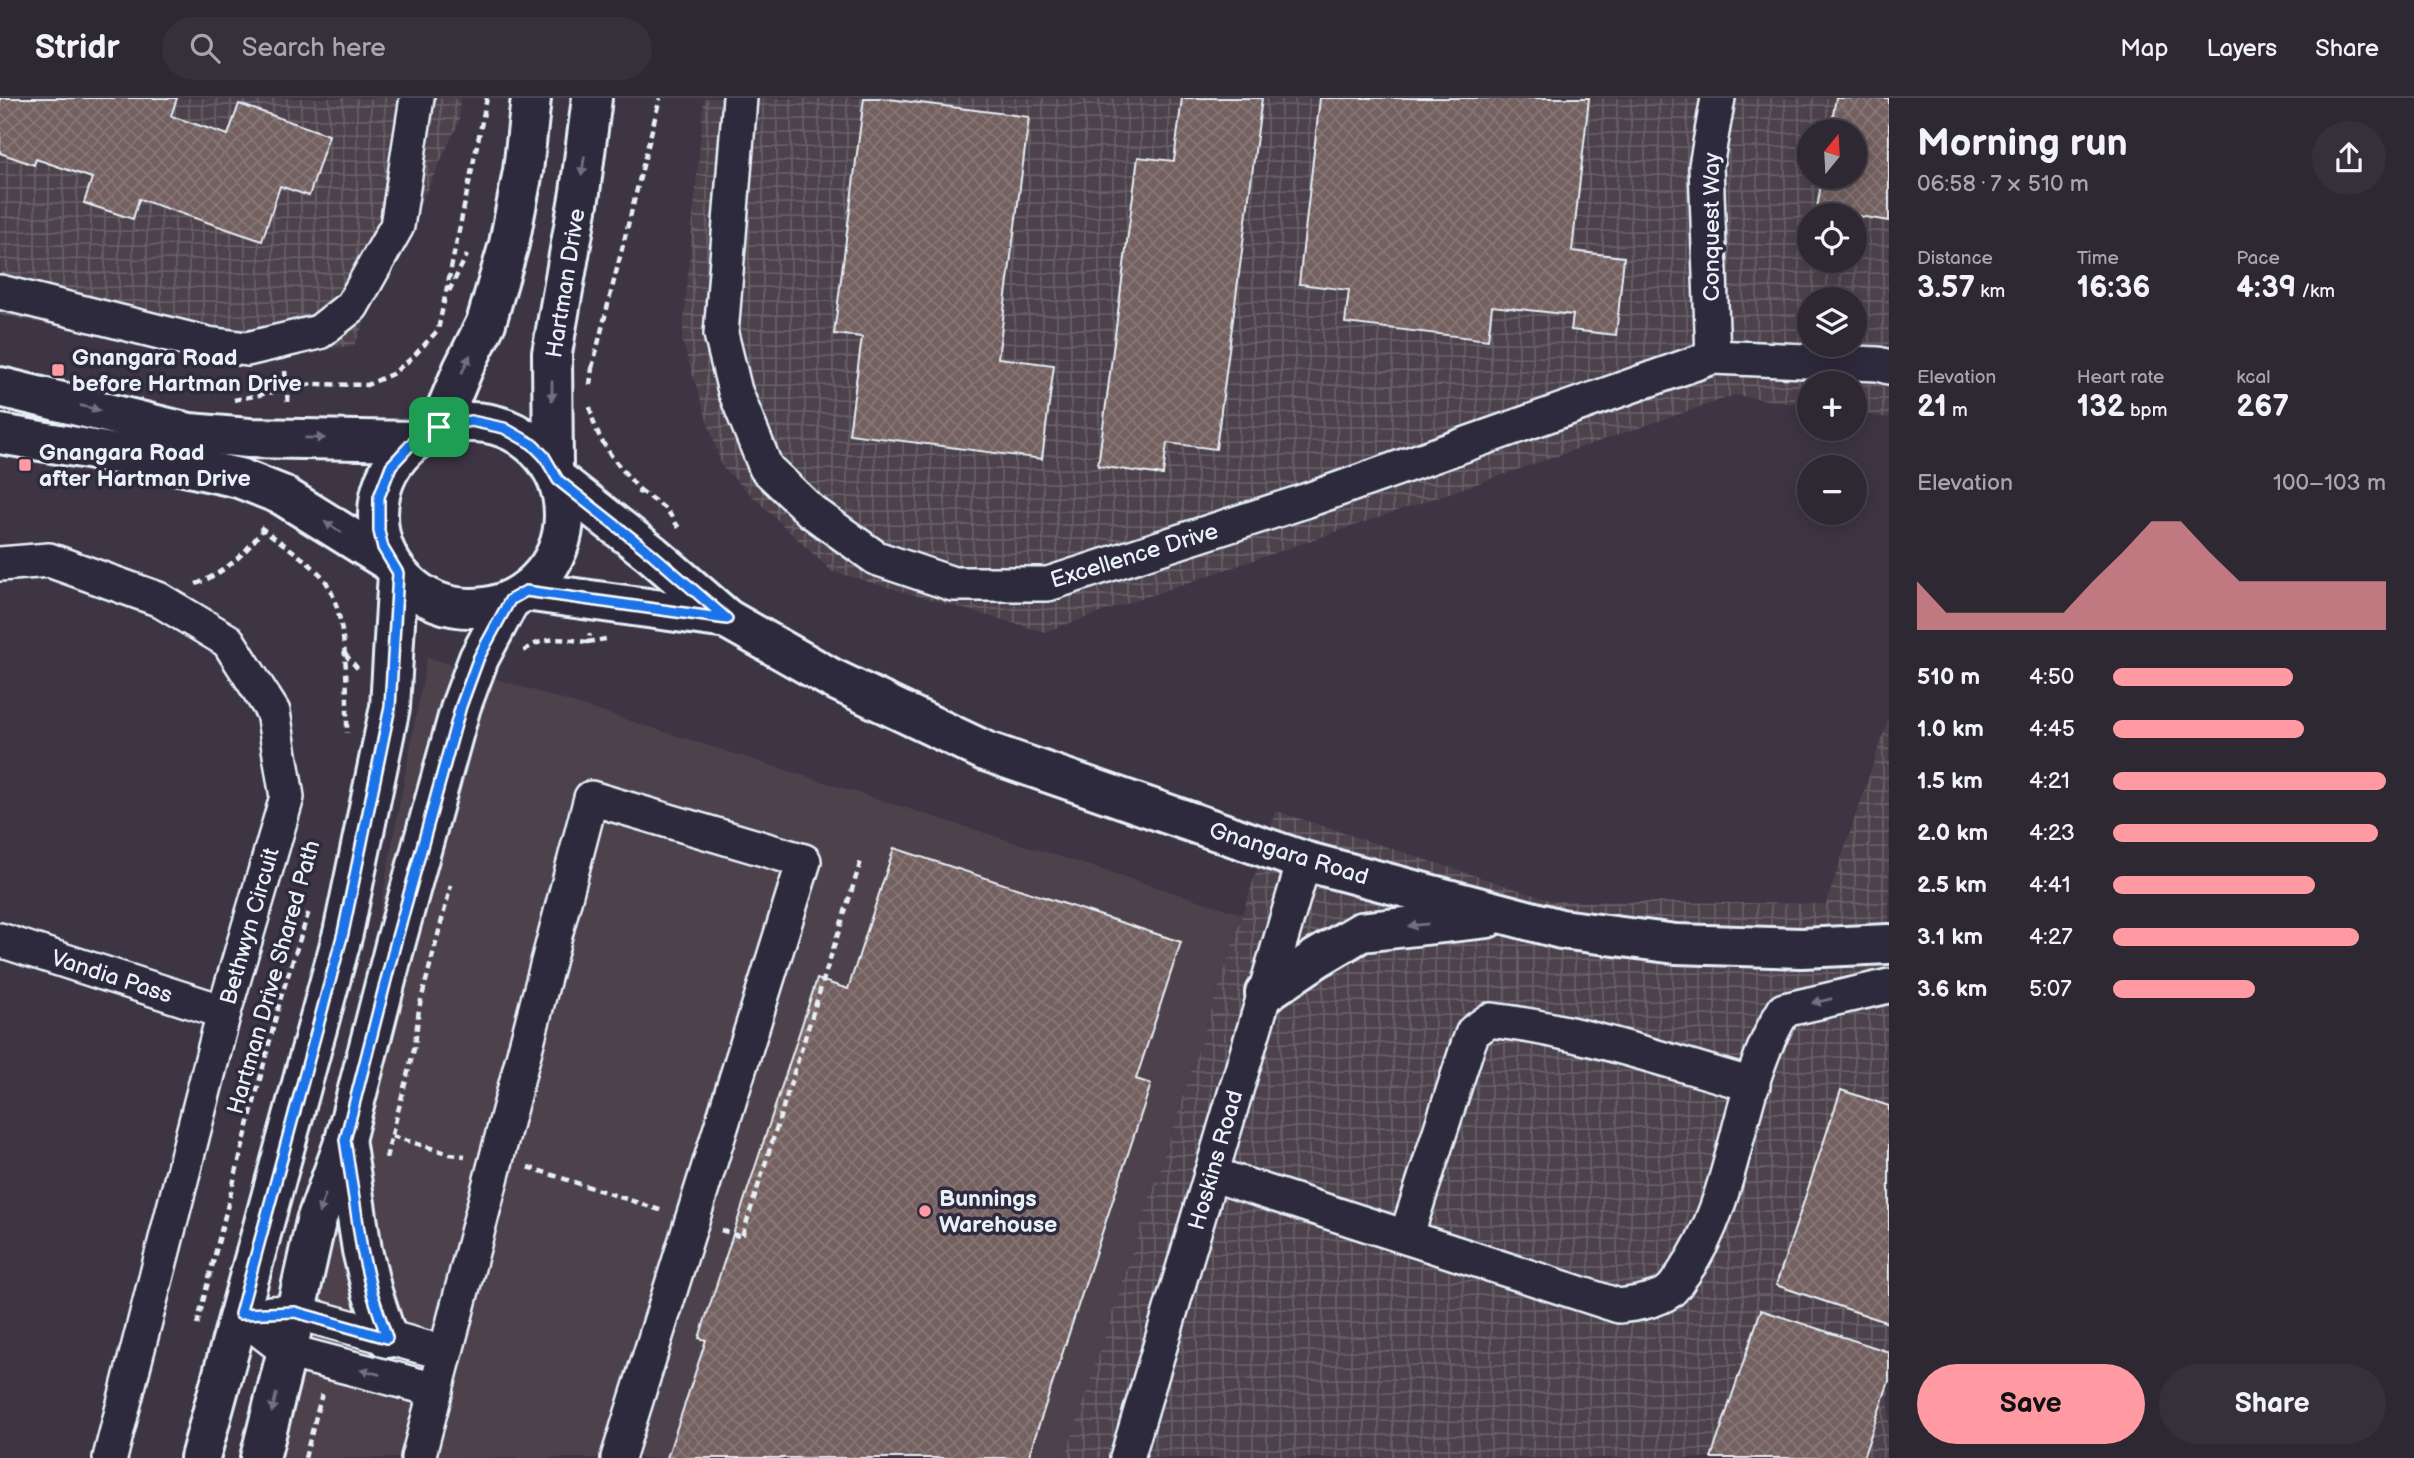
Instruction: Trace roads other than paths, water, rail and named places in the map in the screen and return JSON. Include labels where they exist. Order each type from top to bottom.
[{"type":"main road","points":[[201,1458],[346,920],[390,707],[394,568],[383,548],[379,531],[379,497],[391,466],[427,434],[486,323],[505,257],[523,170],[531,98]]},
{"type":"main road","name":"Hartman Drive","points":[[556,475],[552,354],[580,192],[592,98]]},
{"type":"main road","points":[[0,387],[189,433],[249,438],[427,434],[471,421],[504,428],[532,444],[556,475],[565,510],[561,541],[548,570],[518,596],[479,657],[461,706],[396,941],[345,1140],[316,1221],[260,1458]]},
{"type":"main road","points":[[0,434],[175,464],[239,478],[282,495],[394,568],[418,592],[430,599],[456,607],[483,607],[518,596]]},
{"type":"main road","name":"Gnangara Road","points":[[556,475],[727,619],[831,678],[985,751],[1304,861],[1561,929],[1676,944],[1801,948],[1889,944]]},
{"type":"main road","name":"Gnangara Road","points":[[518,596],[727,619]]},
{"type":"main road","points":[[1265,993],[1361,932],[1510,916]]},
{"type":"main road","points":[[345,1140],[362,1250],[372,1293],[387,1338]]},
{"type":"street","points":[[0,292],[208,344],[247,349],[319,332],[352,306],[397,226],[417,98]]},
{"type":"street","name":"Excellence Drive","points":[[740,98],[721,334],[735,391],[766,468],[811,511],[876,558],[953,584],[1048,584],[1305,501],[1713,357],[1889,367]]},
{"type":"street","name":"Conquest Way","points":[[1713,357],[1706,166],[1718,98]]},
{"type":"street","name":"Bethwyn Circuit","points":[[0,564],[49,560],[158,599],[228,641],[273,712],[286,797],[224,1012],[110,1458]]},
{"type":"street","points":[[418,1458],[591,799],[804,861],[618,1458]]},
{"type":"street","name":"Hoskins Road","points":[[1127,1458],[1304,861]]},
{"type":"street","name":"Vandia Pass","points":[[0,940],[224,1012]]},
{"type":"street","points":[[1211,1174],[1619,1306],[1641,1304],[1671,1291],[1696,1256],[1717,1202],[1768,1035],[1784,1010],[1889,986]]},
{"type":"street","points":[[1405,1237],[1473,1032],[1490,1020],[1570,1033],[1753,1085]]},
{"type":"street","points":[[240,1314],[295,1312],[445,1353]]},
{"type":"street","points":[[240,1314],[287,1351],[436,1390]]},
{"type":"place","name":"Gnangara Road before Hartman Drive","points":[[58,370]]},
{"type":"place","name":"Gnangara Road after Hartman Drive","points":[[25,465]]},
{"type":"place","name":"Bunnings Warehouse","points":[[925,1211]]}]
